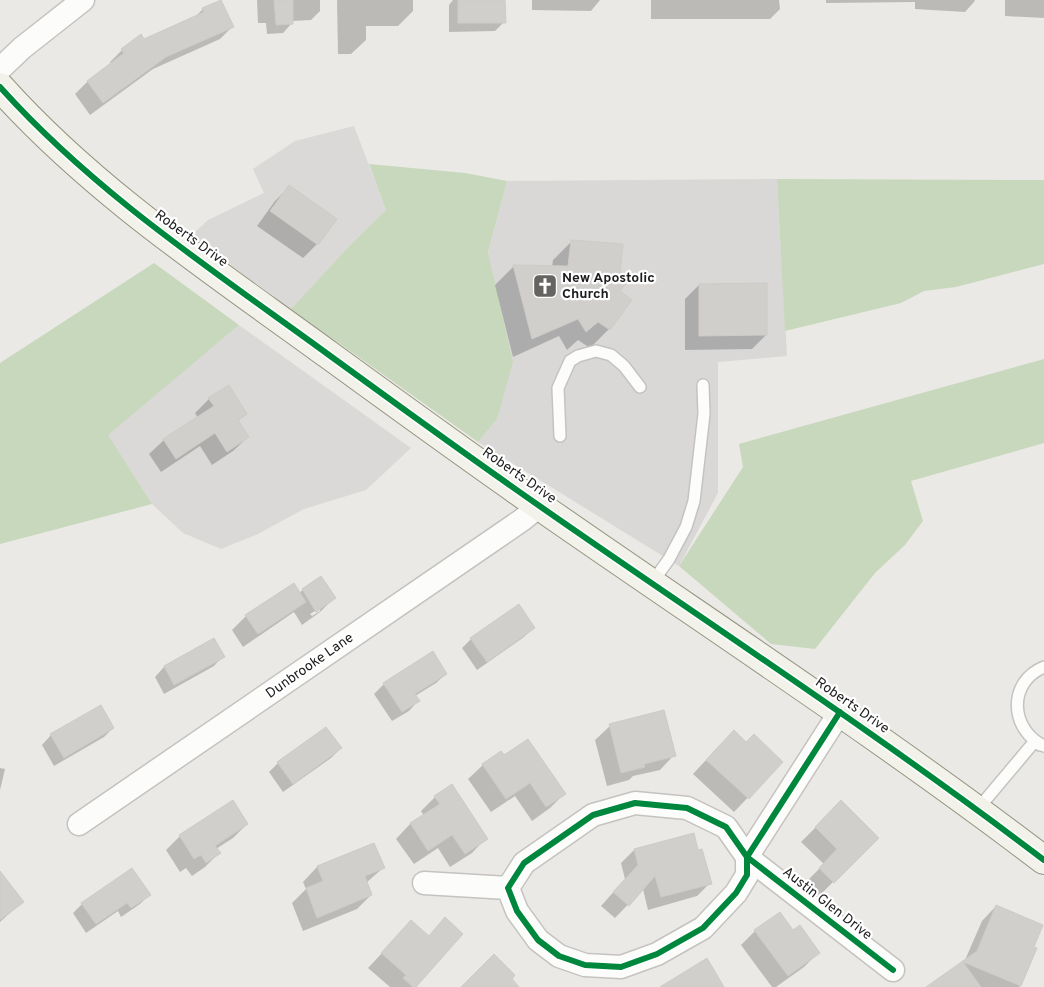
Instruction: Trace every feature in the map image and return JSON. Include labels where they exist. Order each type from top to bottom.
[{"type":"street","points":[[0,69],[22,48],[83,0]]},
{"type":"street","name":"Roberts Drive","points":[[0,87],[28,119],[140,218],[424,425],[840,712],[1044,860]]},
{"type":"street","name":"Dunbrooke Lane","points":[[79,824],[522,520],[539,506]]},
{"type":"street","points":[[424,883],[508,888],[517,911],[538,940],[559,956],[586,965],[621,967],[657,954],[703,928],[736,893],[747,875],[747,857],[840,712]]},
{"type":"street","name":"Austin Glen Drive","points":[[508,888],[524,863],[593,815],[634,803],[687,808],[726,827],[747,857],[892,970]]},
{"type":"lane","points":[[560,436],[558,388],[570,361],[578,356],[596,351],[611,355],[624,366],[640,387]]},
{"type":"lane","points":[[652,583],[669,559],[686,527],[694,501],[704,414],[703,385]]},
{"type":"lane","points":[[977,810],[1041,745],[1025,732],[1019,719],[1017,705],[1020,691],[1027,679],[1044,667]]},
{"type":"shaded area","points":[[354,126],[386,210],[353,242],[291,309],[191,236],[208,220],[264,193],[253,169],[295,141]]},
{"type":"shaded area","points":[[777,179],[787,356],[718,362],[718,493],[679,566],[478,442],[497,419],[510,349],[488,252],[507,181]]},
{"type":"shaded area","points":[[239,325],[411,448],[366,490],[304,509],[258,534],[221,549],[183,533],[152,504],[107,435]]},
{"type":"green space","points":[[369,164],[465,173],[507,181],[488,252],[513,362],[497,419],[478,442],[291,309],[353,242],[386,210]]},
{"type":"green space","points":[[777,179],[1044,180],[1044,264],[956,287],[924,291],[901,303],[785,331]]},
{"type":"green space","points":[[154,263],[239,325],[108,435],[152,504],[0,544],[0,363]]},
{"type":"green space","points":[[1044,359],[1044,443],[911,481],[923,521],[905,545],[875,573],[815,649],[771,644],[679,566],[743,467],[739,444]]},
{"type":"building","points":[[221,0],[234,27],[166,57],[103,103],[87,81],[124,53],[121,49],[141,34],[144,39],[204,12],[202,8]]},
{"type":"building","points":[[274,0],[293,0],[293,24],[276,25]]},
{"type":"building","points":[[458,0],[505,0],[506,23],[458,23]]},
{"type":"building","points":[[289,185],[337,219],[318,245],[270,211]]},
{"type":"building","name":"New Apostolic Church","points":[[571,240],[623,244],[620,273],[632,275],[620,291],[632,300],[610,330],[598,322],[586,332],[578,319],[532,339],[513,265],[568,266]]},
{"type":"building","points":[[767,283],[767,335],[699,336],[699,284]]},
{"type":"building","points":[[229,385],[247,414],[238,420],[249,437],[227,452],[215,433],[176,459],[163,439],[214,406],[208,398]]},
{"type":"building","points":[[321,576],[336,598],[316,612],[302,589]]},
{"type":"building","points":[[294,583],[306,602],[258,634],[245,615]]},
{"type":"building","points":[[519,604],[535,628],[487,662],[470,638]]},
{"type":"building","points":[[214,638],[225,657],[174,685],[164,666]]},
{"type":"building","points":[[433,651],[447,674],[415,694],[420,701],[402,712],[383,683]]},
{"type":"building","points":[[101,705],[114,728],[64,758],[50,734]]},
{"type":"building","points":[[664,710],[676,756],[644,764],[645,767],[621,773],[609,724]]},
{"type":"building","points":[[326,727],[342,748],[293,784],[277,762]]},
{"type":"building","points":[[734,730],[746,742],[754,734],[783,762],[749,799],[706,760]]},
{"type":"building","points":[[528,739],[566,794],[546,807],[530,783],[506,799],[482,764],[501,751],[504,755]]},
{"type":"building","points":[[452,784],[488,839],[465,854],[452,835],[428,851],[410,823],[440,804],[434,796]]},
{"type":"building","points":[[233,800],[248,824],[215,846],[221,853],[206,863],[201,855],[194,859],[179,835]]},
{"type":"building","points":[[841,800],[879,838],[834,883],[819,868],[837,849],[815,827]]},
{"type":"building","points":[[694,833],[698,850],[702,849],[712,884],[661,897],[655,876],[629,906],[613,892],[638,865],[634,849]]},
{"type":"building","points":[[374,843],[385,868],[365,876],[372,895],[317,918],[306,888],[323,881],[317,866]]},
{"type":"building","points":[[132,868],[151,895],[131,908],[127,903],[96,924],[81,903]]},
{"type":"building","points":[[0,871],[24,902],[0,920]]},
{"type":"building","points":[[996,905],[1043,925],[1034,947],[1037,948],[1021,986],[963,962],[981,987],[926,987],[977,951]]},
{"type":"building","points":[[780,912],[793,930],[800,925],[820,953],[788,976],[754,930]]},
{"type":"building","points":[[445,917],[463,934],[416,987],[413,987],[403,978],[406,975],[381,953],[411,920],[429,936]]},
{"type":"building","points":[[494,954],[515,975],[512,979],[519,987],[461,987]]},
{"type":"building","points":[[707,958],[724,987],[660,987]]},
{"type":"cycle path","points":[[0,87],[75,162],[199,261],[487,469],[858,725],[1044,860]]},
{"type":"cycle path","points":[[840,712],[747,857],[747,875],[736,893],[703,928],[657,954],[621,967],[585,965],[559,956],[538,940],[517,911],[508,888],[524,863],[593,815],[635,803],[687,808],[726,827],[747,857],[893,970]]},
{"type":"place","name":"New Apostolic Church","points":[[545,286]]}]
